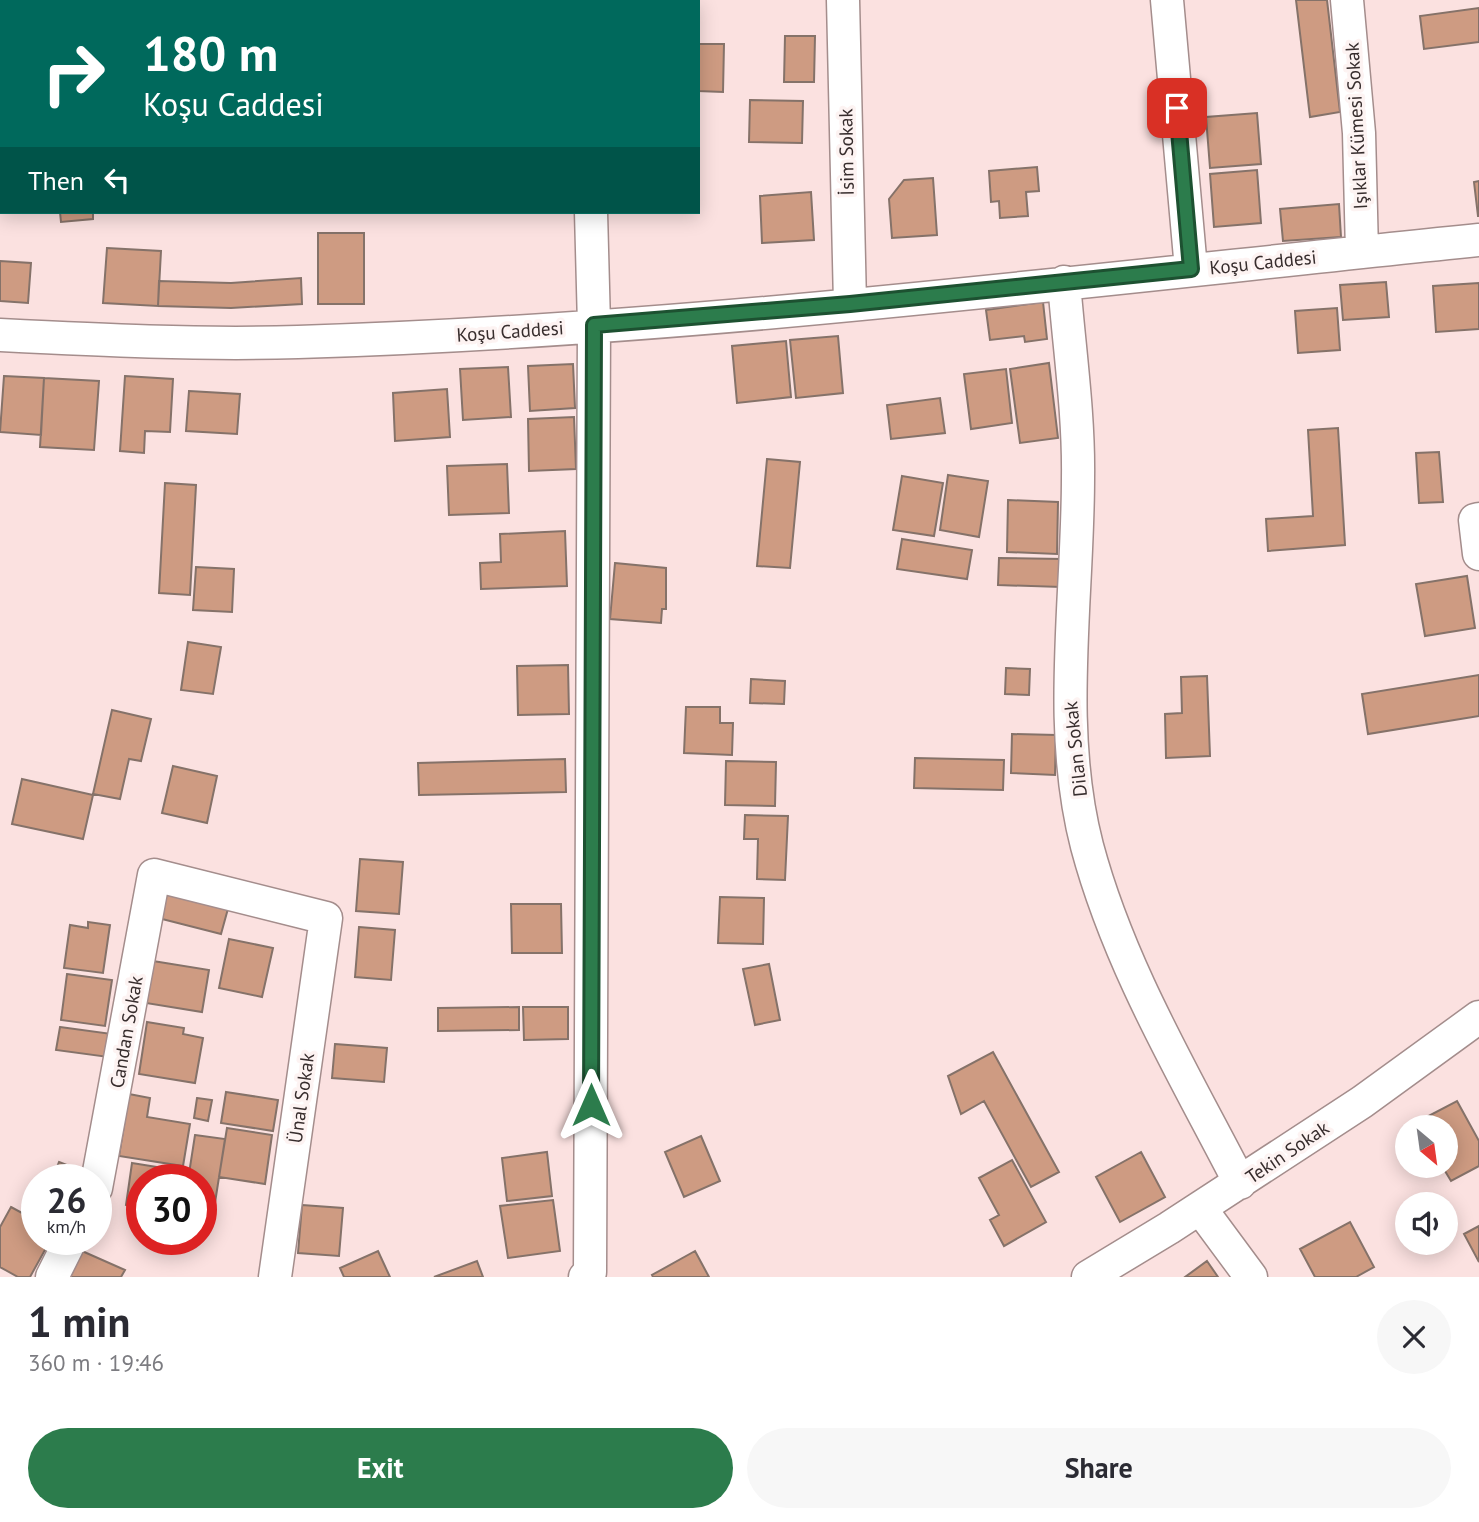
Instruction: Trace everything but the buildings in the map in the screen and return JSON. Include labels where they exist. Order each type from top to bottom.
[{"type":"street","name":"İsim Sokak","points":[[843,0],[850,304]]},
{"type":"street","points":[[1167,0],[1191,269]]},
{"type":"street","name":"Işıklar Kümesi Sokak","points":[[1347,0],[1359,133],[1362,252]]},
{"type":"street","points":[[587,1274],[594,325],[591,214]]},
{"type":"street","name":"Koşu Caddesi","points":[[0,335],[139,342],[295,342],[468,335],[850,304],[1479,240]]},
{"type":"street","name":"Dilan Sokak","points":[[1064,282],[1078,474],[1070,698],[1072,751],[1087,844],[1126,959],[1240,1183]]},
{"type":"street","points":[[1479,519],[1475,520],[1479,554]]},
{"type":"street","name":"Ünal Sokak","points":[[154,875],[326,918],[275,1277]]},
{"type":"street","name":"Candan Sokak","points":[[100,1164],[154,875]]},
{"type":"street","name":"Tekin Sokak","points":[[1088,1277],[1240,1183],[1362,1102],[1479,1017]]},
{"type":"street","points":[[1200,1208],[1251,1277]]},
{"type":"street","points":[[52,1277],[63,1255]]},
{"type":"route","points":[[591,1105],[594,325],[850,304],[1191,269],[1177,108]]}]
